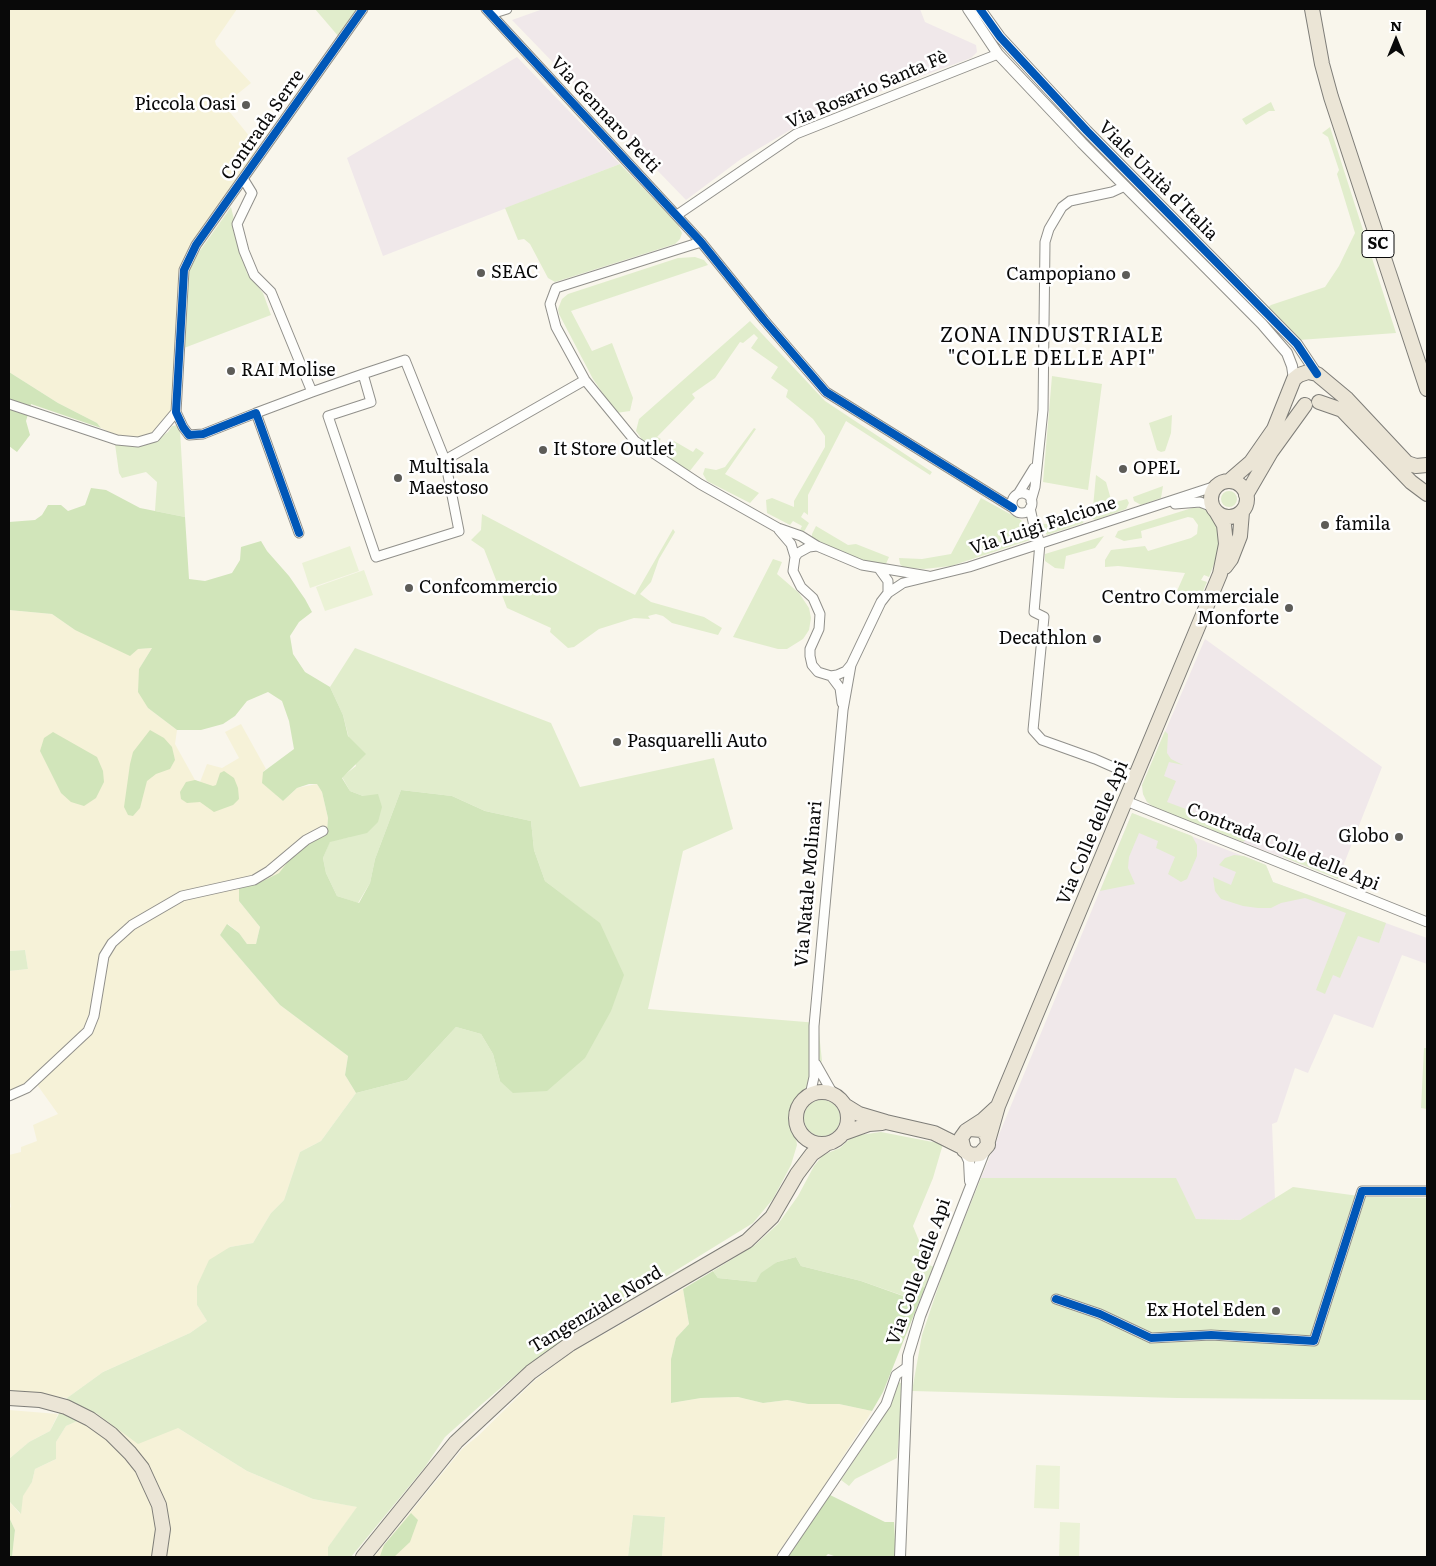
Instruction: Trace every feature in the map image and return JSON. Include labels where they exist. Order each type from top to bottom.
[{"type":"main road","name":"SC","points":[[1312,9],[1322,64],[1331,97],[1427,389]]},
{"type":"main road","points":[[1427,465],[1416,466],[1407,463],[1347,399],[1320,377],[1305,372],[1293,384],[1274,429],[1251,462],[1211,496],[1215,510],[1230,517],[1242,512],[1245,507],[1246,495],[1304,405],[1319,402],[1342,410],[1411,482],[1427,494]]},
{"type":"main road","points":[[1319,402],[1326,392],[1320,377]]},
{"type":"main road","points":[[1293,384],[1295,399],[1304,405]]},
{"type":"main road","points":[[1427,470],[1427,487]]},
{"type":"main road","points":[[1223,484],[1240,485],[1246,495]]},
{"type":"main road","name":"Via Colle delle Api","points":[[987,1145],[998,1106],[1220,574],[1226,544],[1224,525],[1215,510]]},
{"type":"main road","name":"Via Colle delle Api","points":[[1220,574],[1231,559],[1240,536],[1242,512]]},
{"type":"main road","points":[[886,1122],[869,1124],[844,1133],[833,1143],[817,1144],[802,1136],[796,1122],[796,1114],[803,1100],[810,1095],[825,1092],[833,1094],[846,1106],[859,1114],[934,1133],[976,1155],[987,1145],[982,1130],[934,1133]]},
{"type":"main road","points":[[844,1133],[848,1124],[846,1106]]},
{"type":"main road","name":"Via Colle delle Api","points":[[968,1130],[998,1106]]},
{"type":"main road","points":[[963,1149],[961,1138],[968,1130]]},
{"type":"main road","name":"Tangenziale Nord","points":[[797,1174],[802,1148],[802,1136]]},
{"type":"main road","name":"Tangenziale Nord","points":[[363,1557],[456,1442],[531,1372],[570,1344],[747,1241],[772,1217],[797,1174],[812,1154],[825,1144]]},
{"type":"main road","points":[[9,1398],[40,1400],[66,1407],[90,1418],[111,1434],[130,1453],[142,1468],[159,1505],[163,1529],[159,1557]]},
{"type":"street","name":"Contrada Serre","points":[[176,412],[184,270],[188,259],[363,9]]},
{"type":"street","points":[[489,12],[507,9]]},
{"type":"street","name":"Viale Unità d'Italia","points":[[968,9],[998,54],[1262,324],[1287,353],[1292,366],[1293,384]]},
{"type":"street","name":"Viale Unità d'Italia","points":[[980,9],[1000,37],[1087,131],[1296,344],[1320,377]]},
{"type":"street","name":"Via Gennaro Petti","points":[[489,12],[701,242],[764,320],[826,392],[1016,510],[1034,526]]},
{"type":"street","name":"Via Rosario Santa Fè","points":[[677,215],[796,134],[998,54]]},
{"type":"street","points":[[244,180],[252,194],[237,224],[244,251],[254,275],[271,292],[312,392]]},
{"type":"street","points":[[1125,186],[1112,192],[1070,201],[1062,207],[1049,229],[1045,242],[1043,410],[1031,504],[1034,526],[1040,543],[1034,612],[1044,617],[1033,730],[1042,740],[1095,759],[1136,777]]},
{"type":"street","name":"Via Luigi Falcione","points":[[701,242],[556,288],[550,304],[556,327],[585,380],[635,441],[700,484],[778,528],[801,536],[817,546],[846,559],[880,570],[928,576]]},
{"type":"street","points":[[9,404],[117,440],[138,442],[155,437],[176,412],[183,427],[190,435],[203,434],[312,392],[363,374],[405,360],[445,460],[459,531],[376,557],[328,416],[371,402],[363,374]]},
{"type":"street","points":[[445,460],[585,380]]},
{"type":"street","points":[[256,413],[299,533]]},
{"type":"street","points":[[1031,504],[1026,512],[1016,510],[1012,502],[1037,461]]},
{"type":"street","name":"Via Luigi Falcione","points":[[888,592],[903,583],[969,567],[1167,504],[1223,484]]},
{"type":"street","points":[[994,496],[1025,494],[1031,504]]},
{"type":"street","name":"Via Luigi Falcione","points":[[1167,504],[1200,502],[1215,510]]},
{"type":"street","points":[[778,528],[791,544],[795,557],[793,571],[796,578],[813,598],[820,614],[819,629],[810,649],[810,660],[818,672],[831,676],[846,671],[851,665]]},
{"type":"street","points":[[795,557],[809,547],[817,546]]},
{"type":"street","points":[[880,570],[888,581],[888,592]]},
{"type":"street","name":"Via Natale Molinari","points":[[810,1095],[815,1061],[814,1026],[843,710],[851,665],[888,592]]},
{"type":"street","name":"Via Natale Molinari","points":[[831,676],[840,688],[843,710]]},
{"type":"street","name":"Contrada Colle delle Api","points":[[1126,801],[1427,922]]},
{"type":"street","points":[[9,1096],[27,1088],[88,1031],[94,1016],[104,956],[112,943],[132,925],[182,896],[254,880],[269,871],[306,840],[323,831]]},
{"type":"street","name":"Via Natale Molinari","points":[[815,1061],[833,1094]]},
{"type":"street","name":"Via Colle delle Api","points":[[900,1557],[906,1368],[920,1316],[987,1145]]},
{"type":"street","name":"Via Colle delle Api","points":[[963,1149],[971,1169],[969,1190]]},
{"type":"street","points":[[1056,1299],[1100,1314],[1151,1338],[1211,1336],[1314,1342],[1362,1190],[1427,1191]]},
{"type":"street","points":[[782,1557],[886,1404],[896,1375],[906,1368]]},
{"type":"shaded area","points":[[9,9],[237,9],[215,41],[216,45],[251,83],[224,105],[259,148],[184,264],[174,404],[169,416],[150,436],[135,438],[117,436],[101,428],[97,423],[58,403],[9,372]]},
{"type":"shaded area","points":[[543,9],[920,9],[925,22],[976,45],[977,52],[971,58],[814,116],[741,159],[686,200],[512,20]]},
{"type":"shaded area","points":[[517,57],[620,164],[383,256],[347,158]]},
{"type":"shaded area","points":[[9,610],[52,614],[75,630],[138,649],[152,648],[139,669],[148,708],[177,730],[175,744],[195,780],[200,782],[207,764],[222,768],[239,758],[225,732],[241,724],[266,769],[263,772],[263,783],[283,801],[297,788],[317,784],[322,792],[328,818],[327,831],[298,850],[279,873],[257,884],[239,901],[260,927],[256,944],[247,944],[239,933],[228,924],[220,935],[280,1005],[348,1056],[345,1075],[356,1093],[321,1141],[300,1152],[284,1200],[271,1213],[253,1243],[230,1247],[197,1286],[197,1305],[207,1321],[190,1333],[103,1372],[67,1398],[9,1390],[9,1208],[11,1207],[9,1197],[9,1155],[21,1152],[21,1147],[37,1141],[33,1125],[58,1114],[33,1079],[9,1093],[9,971],[28,969],[25,950],[9,951]]},
{"type":"shaded area","points":[[1205,639],[1382,767],[1338,879],[1155,808],[1147,802],[1143,794],[1142,785]]},
{"type":"shaded area","points":[[1132,813],[1266,865],[1273,882],[1427,938],[1427,964],[1402,955],[1373,1028],[1334,1014],[1308,1073],[1295,1068],[1277,1122],[1272,1124],[1275,1199],[1240,1220],[1196,1219],[1175,1178],[981,1178]]},
{"type":"shaded area","points":[[683,1289],[689,1324],[676,1338],[671,1359],[671,1403],[701,1398],[738,1397],[763,1403],[787,1400],[808,1404],[839,1404],[872,1411],[818,1496],[775,1557],[662,1557],[665,1517],[633,1515],[628,1557],[374,1557],[463,1448],[478,1436],[533,1382],[569,1354]]},
{"type":"shaded area","points":[[9,1410],[58,1414],[50,1431],[29,1442],[9,1459]]},
{"type":"shaded area","points":[[96,1413],[115,1426],[178,1428],[247,1471],[313,1499],[358,1507],[328,1547],[328,1557],[166,1557],[170,1529],[166,1503],[148,1464],[135,1448],[125,1457],[136,1471],[152,1507],[156,1530],[152,1557],[12,1557],[15,1530],[9,1517],[9,1501],[20,1514],[22,1496],[32,1482],[35,1469],[56,1459],[56,1442],[66,1426]]},
{"type":"green space","points":[[315,9],[359,9],[339,37]]},
{"type":"green space","points":[[1271,102],[1275,111],[1269,111],[1246,125],[1242,119]]},
{"type":"green space","points":[[1330,127],[1396,333],[1299,340],[1267,308],[1325,287],[1339,266],[1355,233],[1337,174],[1339,170],[1328,137],[1322,133]]},
{"type":"green space","points":[[620,164],[677,223],[682,233],[680,239],[675,244],[555,282],[548,278],[530,244],[524,239],[518,240],[505,208]]},
{"type":"green space","points":[[231,207],[247,273],[263,293],[271,315],[184,348],[189,266]]},
{"type":"green space","points":[[695,257],[704,260],[708,265],[571,311],[592,351],[612,343],[633,398],[630,411],[616,413],[593,379],[559,314],[558,309],[562,299],[568,294],[678,258]]},
{"type":"green space","points":[[750,321],[825,401],[932,472],[930,475],[846,421],[808,495],[808,515],[804,512],[801,517],[809,523],[805,530],[803,532],[800,530],[802,526],[793,521],[790,525],[767,513],[766,500],[772,498],[794,507],[794,501],[825,447],[825,436],[813,419],[786,397],[788,390],[771,378],[778,367],[751,348],[758,338],[754,334],[743,343],[740,342],[715,378],[692,394],[695,398],[657,437],[661,439],[651,447],[643,441],[636,431],[639,419]]},
{"type":"green space","points":[[9,372],[58,403],[97,423],[101,428],[31,404],[26,421],[30,435],[17,452],[9,446]]},
{"type":"green space","points":[[1052,376],[1102,384],[1088,490],[1043,482]]},
{"type":"green space","points":[[1172,415],[1171,433],[1165,451],[1161,452],[1157,450],[1149,423]]},
{"type":"green space","points":[[178,425],[180,430],[185,517],[155,511],[157,482],[146,472],[122,478],[119,473],[115,444],[155,441],[168,432],[172,426]]},
{"type":"green space","points":[[754,428],[756,429],[725,474],[759,493],[750,503],[707,481],[703,474],[705,468],[716,470],[725,467]]},
{"type":"green space","points":[[674,441],[693,452],[696,448],[704,453],[689,472],[667,457],[669,446]]},
{"type":"green space","points":[[1096,475],[1106,482],[1112,503],[1127,499],[1129,503],[1126,509],[1095,520],[1092,518]]},
{"type":"green space","points":[[1163,486],[1161,498],[1141,505],[1134,501],[1133,497]]},
{"type":"green space","points":[[91,488],[106,490],[140,508],[185,517],[189,579],[205,581],[232,573],[240,560],[241,547],[261,541],[305,599],[312,612],[299,622],[290,636],[293,654],[305,672],[330,687],[343,715],[348,736],[366,754],[342,778],[350,791],[363,796],[378,794],[382,807],[378,822],[367,833],[330,842],[323,858],[326,873],[337,896],[359,903],[370,883],[375,859],[401,790],[452,796],[485,811],[531,821],[534,850],[545,881],[600,923],[624,975],[611,1011],[585,1058],[547,1091],[513,1093],[500,1081],[493,1054],[481,1034],[456,1027],[407,1080],[356,1093],[345,1075],[348,1056],[280,1005],[220,935],[227,924],[239,933],[247,944],[256,944],[260,927],[239,901],[239,887],[257,884],[279,873],[297,850],[327,831],[328,818],[322,792],[317,784],[309,784],[297,788],[283,801],[262,783],[263,772],[294,749],[289,721],[282,701],[268,692],[247,701],[235,716],[223,724],[201,730],[177,730],[148,708],[138,692],[139,669],[152,648],[138,649],[130,656],[75,630],[52,614],[9,610],[9,522],[35,520],[42,515],[48,505],[61,505],[68,511],[85,505]]},
{"type":"green space","points":[[1226,491],[1232,491],[1237,496],[1235,505],[1226,507],[1221,502],[1221,496]]},
{"type":"green space","points":[[981,498],[1021,520],[1029,529],[1033,539],[951,566],[924,569],[903,567],[900,564],[899,558],[922,559],[951,554]]},
{"type":"green space","points":[[1192,508],[1202,508],[1215,517],[1221,536],[1219,551],[1209,577],[1204,575],[1201,580],[1207,582],[1200,598],[1177,591],[1185,573],[1118,566],[1105,567],[1105,560],[1111,550],[1145,546],[1148,551],[1191,538],[1197,534],[1198,525],[1193,518],[1188,517],[1141,531],[1142,538],[1124,541],[1115,537],[1118,531]]},
{"type":"green space","points":[[1086,512],[1083,523],[1047,535],[1037,523],[1046,524]]},
{"type":"green space","points":[[482,514],[635,595],[673,529],[675,532],[659,559],[651,582],[640,594],[651,602],[704,617],[722,628],[718,635],[672,623],[663,616],[656,614],[648,616],[650,619],[634,618],[599,629],[574,647],[568,648],[550,632],[551,628],[507,608],[484,549],[471,540],[481,530]]},
{"type":"green space","points":[[816,526],[848,545],[856,544],[889,557],[885,566],[863,562],[812,538]]},
{"type":"green space","points":[[1104,536],[1095,548],[1066,556],[1064,569],[1055,568],[1045,561],[1045,554]]},
{"type":"green space","points":[[350,546],[359,571],[310,588],[302,563]]},
{"type":"green space","points":[[773,559],[782,562],[777,574],[799,593],[809,608],[811,618],[809,630],[803,639],[787,649],[778,649],[733,637]]},
{"type":"green space","points":[[364,570],[373,595],[325,611],[316,587]]},
{"type":"green space","points":[[355,648],[551,723],[580,787],[714,758],[733,829],[683,851],[648,1009],[818,1023],[822,1061],[810,1074],[807,1086],[794,1103],[791,1111],[790,1126],[797,1145],[791,1165],[773,1199],[753,1223],[584,1327],[524,1368],[482,1404],[445,1437],[425,1467],[351,1557],[328,1557],[328,1547],[357,1507],[313,1499],[247,1471],[178,1428],[138,1444],[96,1413],[66,1426],[56,1442],[56,1459],[35,1469],[32,1482],[23,1496],[21,1514],[9,1501],[9,1459],[29,1442],[50,1431],[67,1398],[103,1372],[190,1333],[207,1321],[197,1305],[197,1286],[209,1260],[230,1247],[253,1243],[271,1213],[284,1200],[300,1152],[321,1141],[356,1093],[407,1080],[456,1027],[481,1034],[493,1054],[500,1081],[599,923],[545,881],[534,850],[531,821],[485,811],[452,796],[401,790],[375,859],[370,883],[358,903],[337,896],[326,873],[323,858],[330,841],[350,837],[363,796],[350,791],[342,777],[356,766],[343,715],[330,687]]},
{"type":"green space","points":[[150,730],[164,738],[172,747],[175,760],[170,769],[156,774],[147,781],[140,808],[133,816],[128,815],[124,807],[133,752]]},
{"type":"green space","points":[[1165,731],[1168,734],[1167,753],[1171,759],[1183,765],[1169,762],[1164,776],[1176,781],[1167,802],[1253,834],[1243,842],[1155,808],[1147,802],[1143,794],[1142,785]]},
{"type":"green space","points":[[53,732],[97,757],[103,771],[104,782],[96,798],[84,806],[71,802],[61,793],[40,751],[44,738]]},
{"type":"green space","points":[[224,771],[234,778],[238,788],[239,799],[233,805],[214,812],[200,802],[187,803],[181,799],[180,792],[186,782],[195,780],[213,786],[216,785],[220,773]]},
{"type":"green space","points":[[1132,813],[1192,836],[1197,845],[1197,856],[1187,879],[1181,882],[1168,874],[1175,857],[1156,848],[1158,841],[1139,833],[1129,857],[1128,868],[1135,884],[1100,891]]},
{"type":"green space","points":[[1282,845],[1343,868],[1338,879],[1283,857]]},
{"type":"green space","points":[[1234,855],[1244,856],[1266,865],[1273,882],[1386,923],[1379,943],[1358,936],[1340,978],[1333,975],[1325,994],[1316,990],[1346,913],[1305,898],[1281,903],[1271,908],[1243,906],[1221,899],[1215,891],[1213,877],[1231,885],[1236,872],[1219,865],[1225,858]]},
{"type":"green space","points":[[25,950],[28,969],[9,971],[9,951]]},
{"type":"green space","points":[[1424,1048],[1427,1048],[1427,1109],[1421,1108]]},
{"type":"green space","points":[[822,1100],[835,1105],[840,1118],[835,1131],[822,1136],[809,1131],[804,1118],[809,1105]]},
{"type":"green space","points":[[881,1132],[943,1144],[933,1178],[913,1226],[929,1265],[934,1267],[925,1287],[914,1288],[904,1296],[861,1281],[801,1266],[796,1257],[777,1262],[756,1282],[718,1278],[713,1271],[755,1245],[778,1224],[798,1196],[814,1166],[823,1155],[840,1148],[853,1136]]},
{"type":"green space","points":[[981,1178],[1176,1178],[1196,1219],[1240,1220],[1293,1187],[1366,1197],[1427,1198],[1427,1400],[1177,1398],[912,1391],[922,1335],[944,1270]]},
{"type":"green space","points":[[796,1257],[801,1266],[861,1281],[903,1296],[914,1288],[925,1287],[883,1392],[872,1411],[839,1404],[808,1404],[787,1400],[763,1403],[738,1397],[701,1398],[671,1403],[671,1359],[676,1338],[689,1324],[683,1289],[713,1271],[718,1278],[756,1282],[761,1273],[777,1262]]},
{"type":"green space","points":[[899,1382],[902,1384],[897,1458],[855,1479],[849,1486],[841,1480],[891,1405]]},
{"type":"green space","points":[[1036,1465],[1060,1466],[1059,1509],[1034,1508]]},
{"type":"green space","points":[[830,1495],[885,1522],[894,1522],[896,1557],[837,1557],[828,1554],[825,1557],[787,1557]]},
{"type":"green space","points":[[411,1513],[418,1520],[410,1542],[394,1557],[380,1556],[384,1545]]},
{"type":"green space","points":[[633,1515],[665,1517],[662,1557],[628,1557]]},
{"type":"green space","points":[[9,1517],[15,1530],[12,1557],[9,1557]]},
{"type":"green space","points":[[1060,1522],[1080,1523],[1079,1557],[1059,1557]]},
{"type":"cycle path","points":[[299,533],[256,413],[203,434],[189,435],[176,412],[184,270],[196,245],[363,9]]},
{"type":"cycle path","points":[[486,9],[701,242],[764,320],[826,392],[1013,508]]},
{"type":"cycle path","points":[[980,9],[1000,37],[1087,131],[1297,344],[1317,374]]},
{"type":"cycle path","points":[[1056,1299],[1100,1314],[1151,1338],[1211,1335],[1314,1341],[1362,1191],[1427,1191]]},
{"type":"place","name":"Piccola Oasi","points":[[246,105]]},
{"type":"place","name":"SEAC","points":[[481,273]]},
{"type":"place","name":"Campopiano","points":[[1126,275]]},
{"type":"place","name":"RAI Molise","points":[[231,371]]},
{"type":"place","name":"It Store Outlet","points":[[543,450]]},
{"type":"place","name":"OPEL","points":[[1123,469]]},
{"type":"place","name":"Multisala Maestoso","points":[[398,478]]},
{"type":"place","name":"famila","points":[[1325,525]]},
{"type":"place","name":"Confcommercio","points":[[409,588]]},
{"type":"place","name":"Centro Commerciale Monforte","points":[[1289,608]]},
{"type":"place","name":"Decathlon","points":[[1097,639]]},
{"type":"place","name":"Pasquarelli Auto","points":[[617,742]]},
{"type":"place","name":"Globo","points":[[1399,837]]},
{"type":"place","name":"Ex Hotel Eden","points":[[1276,1311]]},
{"type":"district","name":"ZONA INDUSTRIALE \"COLLE DELLE API\"","points":[[1052,348]]}]
